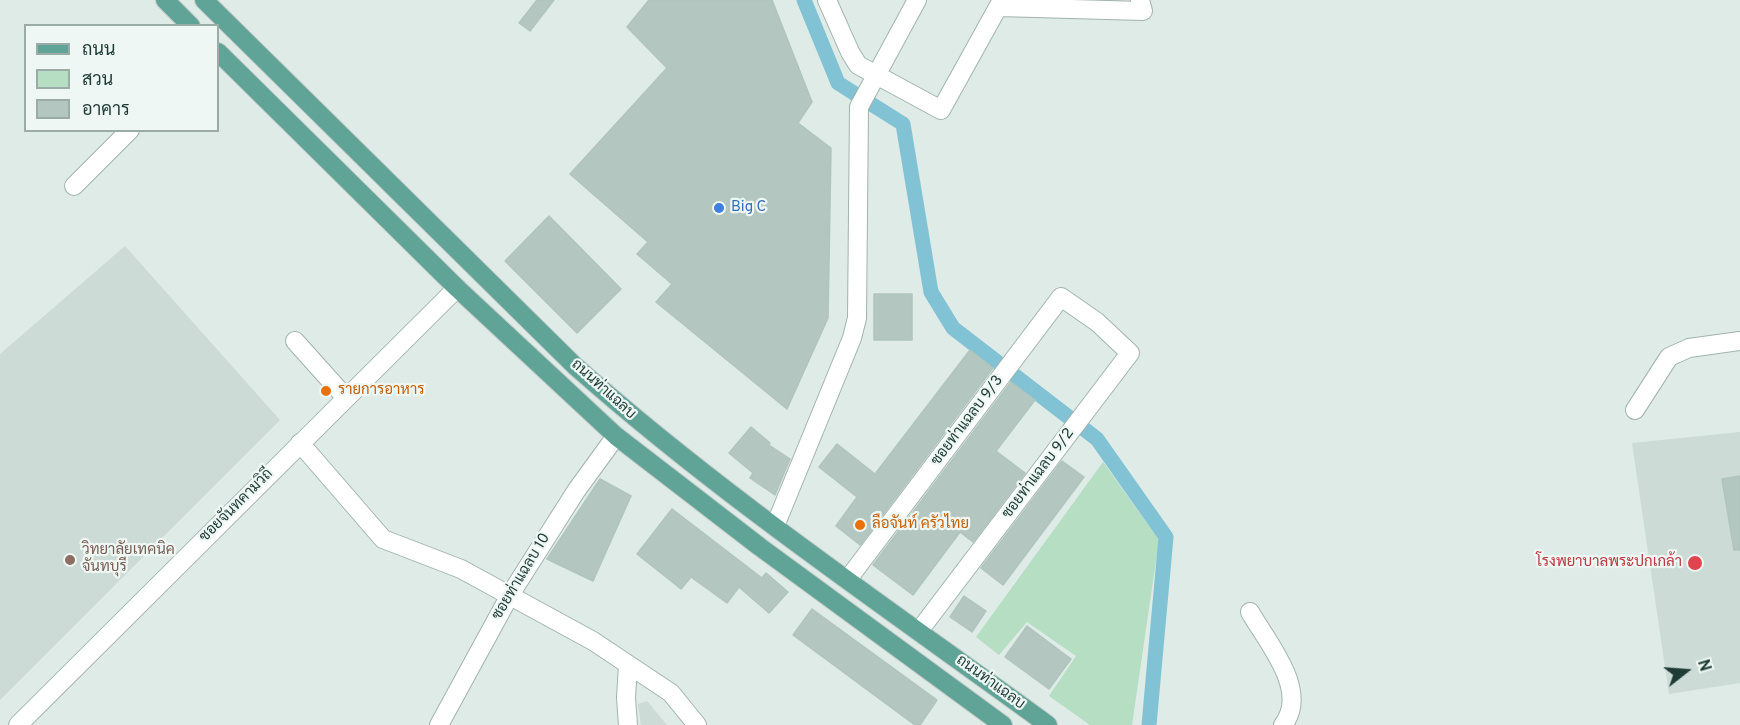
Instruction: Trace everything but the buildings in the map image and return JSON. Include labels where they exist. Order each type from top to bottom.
[{"type":"main road","points":[[165,0],[189,24]]},
{"type":"main road","name":"ถนนท่าแฉลบ","points":[[204,0],[575,366],[631,415],[775,526],[1048,725]]},
{"type":"main road","name":"ถนนท่าแฉลบ","points":[[219,53],[457,288],[616,436],[760,547],[1003,725]]},
{"type":"main road","points":[[457,288],[477,268]]},
{"type":"main road","points":[[760,547],[775,526]]},
{"type":"street","points":[[827,0],[850,52],[872,82],[940,110],[1000,3],[1143,11],[1140,0]]},
{"type":"street","points":[[775,526],[852,338],[857,318],[859,108],[917,0]]},
{"type":"street","points":[[74,186],[128,132]]},
{"type":"street","name":"ซอยจันทคามวิถี","points":[[18,725],[457,288]]},
{"type":"street","name":"ซอยท่าแฉลบ 9/3","points":[[848,579],[1061,297],[1097,322]]},
{"type":"street","name":"ซอยท่าแฉลบ 9/2","points":[[919,631],[1130,353],[1097,322]]},
{"type":"street","points":[[295,341],[346,398]]},
{"type":"street","points":[[1635,410],[1670,357],[1689,348],[1740,341]]},
{"type":"street","name":"ซอยท่าแฉลบ 10","points":[[439,725],[510,595],[576,490],[616,436]]},
{"type":"street","points":[[300,443],[383,539],[461,569],[593,641],[670,693],[697,725]]},
{"type":"street","points":[[1250,612],[1291,685],[1291,710],[1283,725]]},
{"type":"street","points":[[628,665],[626,698],[628,725]]},
{"type":"shaded area","name":"วิทยาลัยเทคนิค จันทบุรี","points":[[125,246],[280,420],[0,700],[0,354]]},
{"type":"shaded area","name":"โรงพยาบาลพระปกเกล้า","points":[[1740,432],[1740,683],[1669,694],[1632,443]]},
{"type":"shaded area","points":[[647,701],[667,725],[641,725],[638,704]]},
{"type":"green space","points":[[1103,462],[1159,540],[1132,725],[1090,725],[1049,696],[1076,656],[1027,622],[999,655],[976,637]]},
{"type":"waterway","points":[[804,0],[838,83],[903,124],[931,292],[953,328],[1097,439],[1166,537],[1149,725]]},
{"type":"place","name":"Big C","points":[[719,208]]},
{"type":"place","name":"รายการอาหาร","points":[[326,391]]},
{"type":"place","name":"ลือจันท์ ครัวไทย","points":[[860,525]]},
{"type":"place","name":"วิทยาลัยเทคนิค จันทบุรี","points":[[70,560]]},
{"type":"place","name":"โรงพยาบาลพระปกเกล้า","points":[[1695,563]]}]
